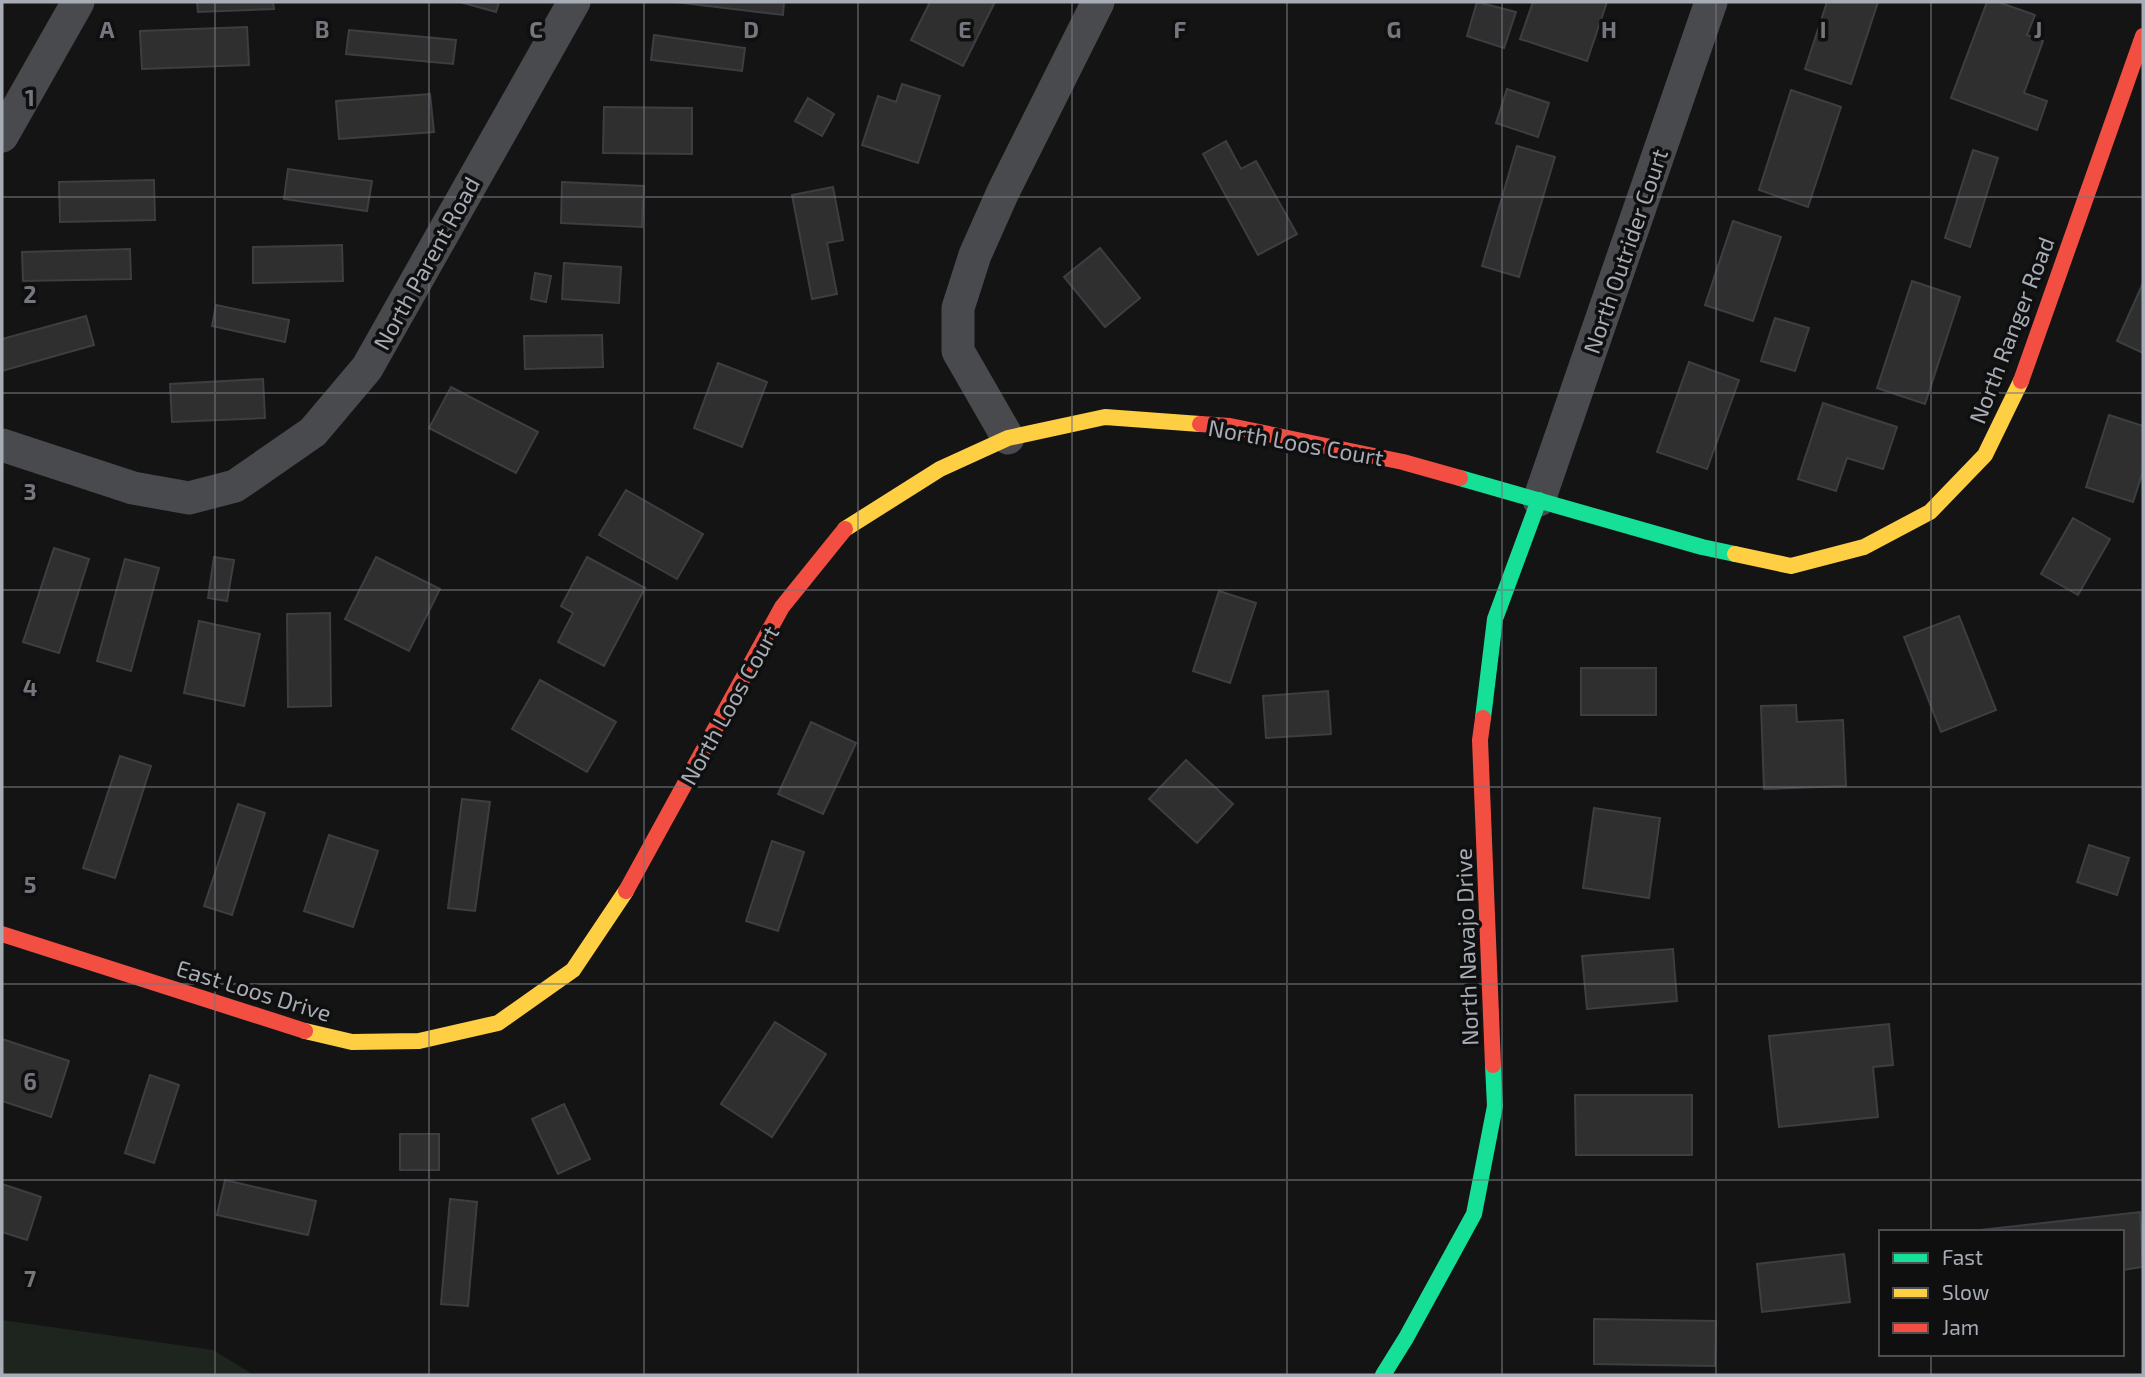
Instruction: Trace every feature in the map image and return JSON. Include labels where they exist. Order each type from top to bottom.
[{"type":"street","points":[[2,136],[78,2]]},
{"type":"street","name":"North Parent Road","points":[[2,445],[133,488],[189,498],[235,486],[313,432],[367,368],[574,2]]},
{"type":"street","points":[[1008,438],[958,351],[958,308],[975,255],[1003,192],[1098,2]]},
{"type":"street","name":"North Outrider Court","points":[[1539,500],[1711,2]]},
{"type":"street","name":"North Ranger Road","points":[[1539,500],[1702,547],[1791,566],[1864,547],[1930,512],[1985,456],[2020,383],[2143,36]]},
{"type":"street","name":"North Loos Court","points":[[498,1023],[573,970],[619,905],[782,607],[842,531],[940,469],[1008,438],[1105,417],[1230,426],[1402,462],[1539,500]]},
{"type":"street","name":"North Navajo Drive","points":[[1382,1375],[1406,1338],[1474,1214],[1495,1106],[1480,740],[1495,619],[1539,500]]},
{"type":"street","name":"East Loos Drive","points":[[2,934],[288,1027],[352,1042],[419,1041],[498,1023]]},
{"type":"shaded area","points":[[2,1320],[213,1350],[254,1375],[2,1375]]},
{"type":"building","points":[[197,2],[273,2],[274,9],[198,12]]},
{"type":"building","points":[[460,2],[499,2],[496,12]]},
{"type":"building","points":[[675,2],[784,2],[783,15]]},
{"type":"building","points":[[930,2],[995,2],[963,66],[911,40]]},
{"type":"building","points":[[1477,2],[1516,12],[1504,48],[1467,36]]},
{"type":"building","points":[[1533,2],[1607,2],[1587,61],[1520,39]]},
{"type":"building","points":[[1827,2],[1878,2],[1851,84],[1805,69]]},
{"type":"building","points":[[1987,2],[1998,2],[2035,15],[2027,35],[2043,41],[2024,93],[2047,101],[2037,130],[1951,98]]},
{"type":"building","points":[[247,27],[249,65],[142,69],[140,31]]},
{"type":"building","points":[[349,30],[456,40],[453,64],[346,54]]},
{"type":"building","points":[[654,35],[745,48],[742,71],[651,60]]},
{"type":"building","points":[[902,84],[940,96],[918,163],[862,145],[878,96],[896,102]]},
{"type":"building","points":[[1507,89],[1549,103],[1538,137],[1496,123]]},
{"type":"building","points":[[1791,90],[1841,107],[1808,207],[1759,190]]},
{"type":"building","points":[[430,94],[434,132],[339,139],[336,101]]},
{"type":"building","points":[[808,98],[834,114],[822,136],[795,121]]},
{"type":"building","points":[[604,107],[692,108],[692,154],[603,153]]},
{"type":"building","points":[[1226,141],[1241,169],[1256,161],[1297,234],[1258,255],[1203,154]]},
{"type":"building","points":[[1517,146],[1555,157],[1519,277],[1482,266]]},
{"type":"building","points":[[1973,150],[1998,158],[1970,247],[1945,238]]},
{"type":"building","points":[[288,169],[372,181],[367,211],[284,199]]},
{"type":"building","points":[[154,180],[155,220],[60,222],[59,182]]},
{"type":"building","points":[[562,182],[644,186],[642,227],[561,223]]},
{"type":"building","points":[[833,187],[843,240],[827,243],[837,294],[812,299],[792,195]]},
{"type":"building","points":[[1733,221],[1781,237],[1753,321],[1705,305]]},
{"type":"building","points":[[342,245],[343,281],[253,283],[253,247]]},
{"type":"building","points":[[1100,248],[1140,298],[1105,327],[1064,277]]},
{"type":"building","points":[[130,249],[131,279],[23,281],[22,252]]},
{"type":"building","points":[[564,263],[621,267],[619,303],[562,299]]},
{"type":"building","points":[[535,273],[551,276],[546,302],[531,299]]},
{"type":"building","points":[[1912,281],[1960,297],[1925,404],[1877,388]]},
{"type":"building","points":[[2143,283],[2143,353],[2117,341]]},
{"type":"building","points":[[216,305],[289,320],[285,342],[212,326]]},
{"type":"building","points":[[86,316],[94,345],[2,371],[2,339]]},
{"type":"building","points":[[1775,318],[1809,328],[1795,371],[1761,361]]},
{"type":"building","points":[[602,335],[603,367],[525,369],[524,336]]},
{"type":"building","points":[[1689,362],[1739,380],[1707,469],[1657,452]]},
{"type":"building","points":[[718,363],[767,382],[742,447],[694,428]]},
{"type":"building","points":[[263,379],[265,418],[172,422],[170,384]]},
{"type":"building","points":[[451,387],[538,432],[516,473],[429,428]]},
{"type":"building","points":[[1823,403],[1897,427],[1883,469],[1847,458],[1836,491],[1798,479]]},
{"type":"building","points":[[2109,415],[2143,426],[2143,471],[2133,502],[2086,487]]},
{"type":"building","points":[[626,490],[703,534],[677,579],[599,535]]},
{"type":"building","points":[[2073,518],[2110,539],[2078,595],[2041,574]]},
{"type":"building","points":[[54,548],[89,559],[59,653],[23,642]]},
{"type":"building","points":[[214,557],[234,560],[227,601],[208,598]]},
{"type":"building","points":[[376,557],[440,589],[409,651],[345,619]]},
{"type":"building","points":[[587,557],[645,588],[604,666],[558,642],[573,613],[561,606]]},
{"type":"building","points":[[125,559],[159,568],[131,671],[97,661]]},
{"type":"building","points":[[1219,591],[1256,603],[1230,683],[1193,671]]},
{"type":"building","points":[[330,613],[331,706],[288,707],[287,614]]},
{"type":"building","points":[[1959,616],[1996,710],[1941,732],[1904,637]]},
{"type":"building","points":[[199,621],[260,634],[244,706],[184,693]]},
{"type":"building","points":[[1581,668],[1656,668],[1656,715],[1581,715]]},
{"type":"building","points":[[540,680],[616,722],[587,772],[512,729]]},
{"type":"building","points":[[1328,691],[1331,734],[1266,738],[1263,696]]},
{"type":"building","points":[[1796,705],[1797,722],[1843,720],[1846,786],[1764,789],[1761,706]]},
{"type":"building","points":[[811,722],[856,743],[823,814],[778,794]]},
{"type":"building","points":[[120,756],[151,766],[115,878],[83,868]]},
{"type":"building","points":[[1186,760],[1233,804],[1197,843],[1149,799]]},
{"type":"building","points":[[462,799],[490,802],[475,911],[448,908]]},
{"type":"building","points":[[238,804],[265,813],[232,915],[204,906]]},
{"type":"building","points":[[1594,808],[1660,818],[1649,898],[1583,888]]},
{"type":"building","points":[[329,835],[378,851],[353,927],[304,911]]},
{"type":"building","points":[[772,841],[804,852],[778,931],[746,921]]},
{"type":"building","points":[[2089,845],[2129,858],[2117,895],[2077,882]]},
{"type":"building","points":[[1673,949],[1677,1001],[1587,1009],[1582,956]]},
{"type":"building","points":[[775,1022],[826,1054],[772,1137],[721,1104]]},
{"type":"building","points":[[1889,1024],[1893,1065],[1873,1067],[1878,1117],[1779,1127],[1769,1036]]},
{"type":"building","points":[[2,1039],[69,1061],[51,1117],[2,1101]]},
{"type":"building","points":[[150,1075],[179,1085],[154,1163],[125,1153]]},
{"type":"building","points":[[1575,1095],[1692,1095],[1692,1155],[1576,1155]]},
{"type":"building","points":[[564,1104],[590,1159],[558,1174],[532,1119]]},
{"type":"building","points":[[400,1134],[439,1134],[439,1170],[400,1170]]},
{"type":"building","points":[[225,1180],[316,1201],[308,1235],[217,1215]]},
{"type":"building","points":[[2,1184],[41,1197],[27,1240],[2,1232]]},
{"type":"building","points":[[450,1199],[477,1202],[468,1306],[441,1304]]},
{"type":"building","points":[[2140,1212],[2143,1267],[2124,1270],[2124,1230],[1980,1230]]},
{"type":"building","points":[[1844,1254],[1850,1302],[1762,1312],[1757,1264]]},
{"type":"building","points":[[1594,1319],[1716,1321],[1715,1366],[1594,1364]]},
{"type":"traffic: fast","points":[[1460,478],[1735,554]]},
{"type":"traffic: fast","points":[[1483,718],[1495,619],[1539,500]]},
{"type":"traffic: fast","points":[[1383,1375],[1474,1214],[1495,1106],[1493,1065]]},
{"type":"traffic: slow","points":[[1735,554],[1791,566],[1864,547],[1930,512],[1985,455],[2021,381]]},
{"type":"traffic: slow","points":[[845,529],[940,469],[1008,438],[1105,417],[1200,424]]},
{"type":"traffic: slow","points":[[305,1031],[352,1042],[419,1041],[498,1023],[573,970],[626,891]]},
{"type":"traffic: jam","points":[[2021,381],[2143,36]]},
{"type":"traffic: jam","points":[[1200,424],[1230,426],[1403,462],[1460,478]]},
{"type":"traffic: jam","points":[[626,891],[782,607],[845,529]]},
{"type":"traffic: jam","points":[[1483,718],[1480,740],[1493,1065]]},
{"type":"traffic: jam","points":[[2,934],[305,1031]]}]
